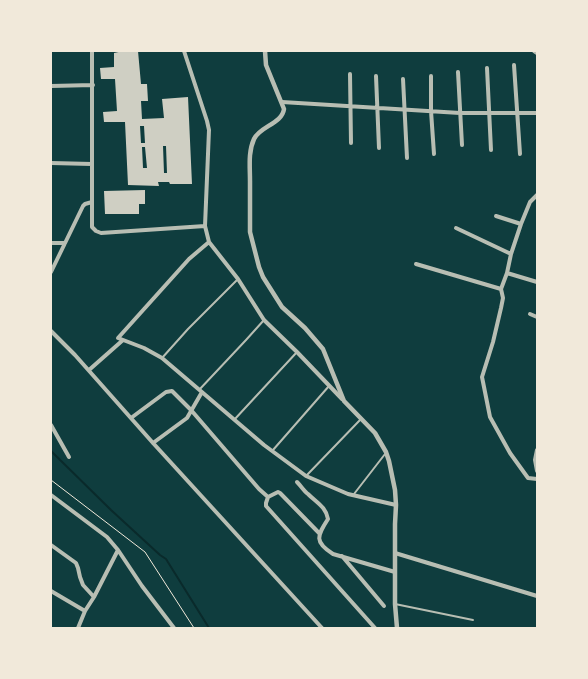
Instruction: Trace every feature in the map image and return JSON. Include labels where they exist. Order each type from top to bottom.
[{"type":"street","points":[[92,51],[92,226],[96,231],[101,232],[205,226]]},
{"type":"street","points":[[184,51],[209,130],[205,226],[209,242],[238,279],[264,320],[375,433],[386,452],[393,480],[396,505],[396,628]]},
{"type":"street","points":[[265,51],[266,66],[282,102],[284,113],[257,134],[250,153],[250,232],[252,242],[263,277],[282,307],[324,349],[344,401]]},
{"type":"street","points":[[514,65],[520,154]]},
{"type":"street","points":[[487,68],[491,150]]},
{"type":"street","points":[[458,72],[462,145]]},
{"type":"street","points":[[350,74],[351,143]]},
{"type":"street","points":[[376,76],[380,148]]},
{"type":"street","points":[[431,76],[434,154]]},
{"type":"street","points":[[403,79],[407,158]]},
{"type":"street","points":[[51,86],[93,85]]},
{"type":"street","points":[[282,102],[460,113],[537,113]]},
{"type":"street","points":[[51,163],[92,164]]},
{"type":"street","points":[[537,195],[530,202],[520,224],[502,289],[503,298],[493,342],[482,377],[490,417],[510,453],[528,478],[537,479]]},
{"type":"street","points":[[51,272],[83,206],[92,202]]},
{"type":"street","points":[[530,202],[537,205]]},
{"type":"street","points":[[496,216],[520,224]]},
{"type":"street","points":[[456,228],[511,254]]},
{"type":"street","points":[[209,242],[189,259],[118,338],[144,348],[162,358],[234,420],[306,476],[353,495],[396,505]]},
{"type":"street","points":[[51,243],[65,243]]},
{"type":"street","points":[[416,264],[502,289]]},
{"type":"street","points":[[507,274],[537,282]]},
{"type":"street","points":[[530,314],[537,316]]},
{"type":"street","points":[[51,331],[322,628]]},
{"type":"street","points":[[88,370],[123,340]]},
{"type":"street","points":[[131,418],[168,391],[172,391],[268,497]]},
{"type":"street","points":[[153,443],[186,418],[200,391]]},
{"type":"street","points":[[51,425],[68,457]]},
{"type":"street","points":[[537,450],[535,460],[537,471]]},
{"type":"street","points":[[297,482],[324,508],[327,514],[328,520],[319,533],[319,539],[328,550],[334,554],[395,572]]},
{"type":"street","points":[[319,533],[280,493],[278,492],[268,497],[266,506],[375,628]]},
{"type":"street","points":[[51,495],[102,532],[118,550],[174,628]]},
{"type":"street","points":[[51,545],[76,563],[84,585],[94,597]]},
{"type":"street","points":[[78,628],[85,611],[118,550]]},
{"type":"street","points":[[395,553],[537,596]]},
{"type":"street","points":[[342,556],[384,606]]},
{"type":"street","points":[[51,591],[85,611]]},
{"type":"lane","points":[[162,358],[238,279]]},
{"type":"lane","points":[[200,391],[264,320]]},
{"type":"lane","points":[[234,420],[297,352]]},
{"type":"lane","points":[[272,451],[329,386]]},
{"type":"lane","points":[[306,476],[361,418]]},
{"type":"lane","points":[[353,495],[386,452]]},
{"type":"lane","points":[[395,604],[473,620]]},
{"type":"path","points":[[51,480],[145,552],[194,628]]},
{"type":"building","points":[[138,51],[141,84],[147,84],[148,101],[141,101],[142,119],[164,118],[162,99],[188,97],[192,184],[158,182],[159,186],[128,185],[125,122],[104,122],[103,112],[117,111],[115,79],[101,79],[100,68],[114,67],[114,53]],"holes":[[[140,126],[144,126],[145,143],[141,143]],[[163,146],[166,146],[167,173],[164,173]],[[142,147],[145,147],[147,168],[143,168]]]},
{"type":"building","points":[[145,190],[145,204],[139,204],[139,214],[105,214],[104,191]]},
{"type":"waterway","points":[[51,451],[111,510],[166,559],[209,628]]}]
